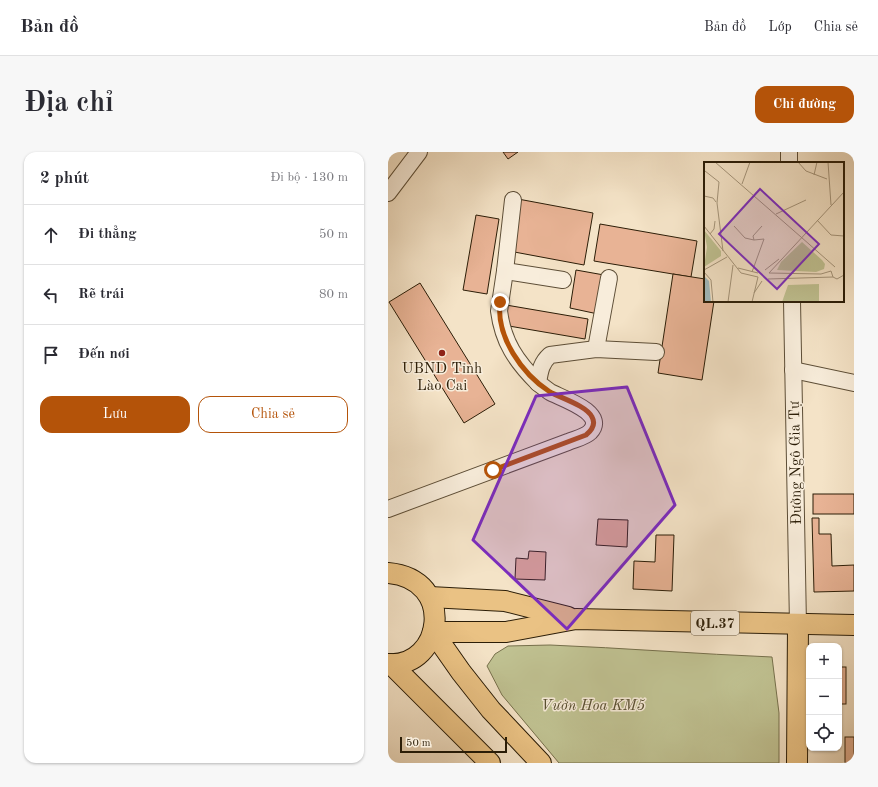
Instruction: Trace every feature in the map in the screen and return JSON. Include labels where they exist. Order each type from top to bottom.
[{"type":"main road","points":[[388,573],[400,574],[412,579],[422,587],[430,597],[435,614],[433,632],[427,645],[417,655],[404,661],[389,664]]},
{"type":"main road","name":"QL.37","points":[[430,597],[505,602],[576,619],[798,625],[854,625]]},
{"type":"main road","name":"QL.37","points":[[433,632],[506,632],[576,619]]},
{"type":"main road","points":[[797,763],[798,625]]},
{"type":"main road","points":[[433,632],[460,672],[491,710],[541,763]]},
{"type":"main road","points":[[389,664],[490,763]]},
{"type":"street","points":[[388,193],[420,152]]},
{"type":"street","points":[[388,509],[568,442],[586,435],[592,430],[594,424],[592,416],[585,409],[550,392],[538,383],[517,360],[502,328],[499,311],[513,200]]},
{"type":"street","points":[[505,271],[563,280]]},
{"type":"street","points":[[596,349],[609,278]]},
{"type":"street","name":"Đường Ngô Gia Tự","points":[[792,302],[798,625]]},
{"type":"street","points":[[538,383],[540,369],[544,360],[550,355],[596,349],[656,352]]},
{"type":"street","points":[[793,370],[854,383]]},
{"type":"highlighted area","points":[[627,387],[675,505],[567,629],[473,540],[536,396]]},
{"type":"green space","name":"Vườn Hoa KM5","points":[[550,645],[772,657],[779,713],[779,763],[559,763],[502,695],[487,666],[495,654],[508,646]]},
{"type":"building","points":[[503,152],[518,152],[508,159]]},
{"type":"building","points":[[518,199],[593,213],[584,265],[509,251]]},
{"type":"building","points":[[476,215],[499,219],[487,294],[463,290]]},
{"type":"building","points":[[600,224],[697,241],[691,277],[594,261]]},
{"type":"building","points":[[576,270],[604,275],[598,314],[570,308]]},
{"type":"building","points":[[673,274],[704,279],[704,302],[714,302],[702,380],[658,373]]},
{"type":"building","name":"UBND Tỉnh Lào Cai","points":[[420,283],[495,404],[464,423],[389,302]]},
{"type":"building","points":[[506,305],[588,319],[585,339],[503,325]]},
{"type":"building","points":[[813,494],[854,494],[854,514],[813,514]]},
{"type":"building","points":[[812,518],[819,518],[819,534],[831,534],[832,566],[854,565],[854,591],[814,592]]},
{"type":"building","points":[[598,519],[628,520],[627,547],[596,545]]},
{"type":"building","points":[[656,535],[674,535],[672,591],[633,589],[634,561],[655,562]]},
{"type":"building","points":[[529,551],[546,552],[545,580],[515,579],[516,558],[528,559]]},
{"type":"building","points":[[842,667],[846,667],[846,704],[842,704]]},
{"type":"building","points":[[845,737],[854,737],[854,763],[845,763]]},
{"type":"place","name":"UBND Tỉnh Lào Cai","points":[[442,353]]},
{"type":"route","points":[[493,470],[586,435],[592,430],[594,424],[592,416],[585,409],[550,392],[538,383],[517,360],[502,328],[499,311],[500,302]]}]
